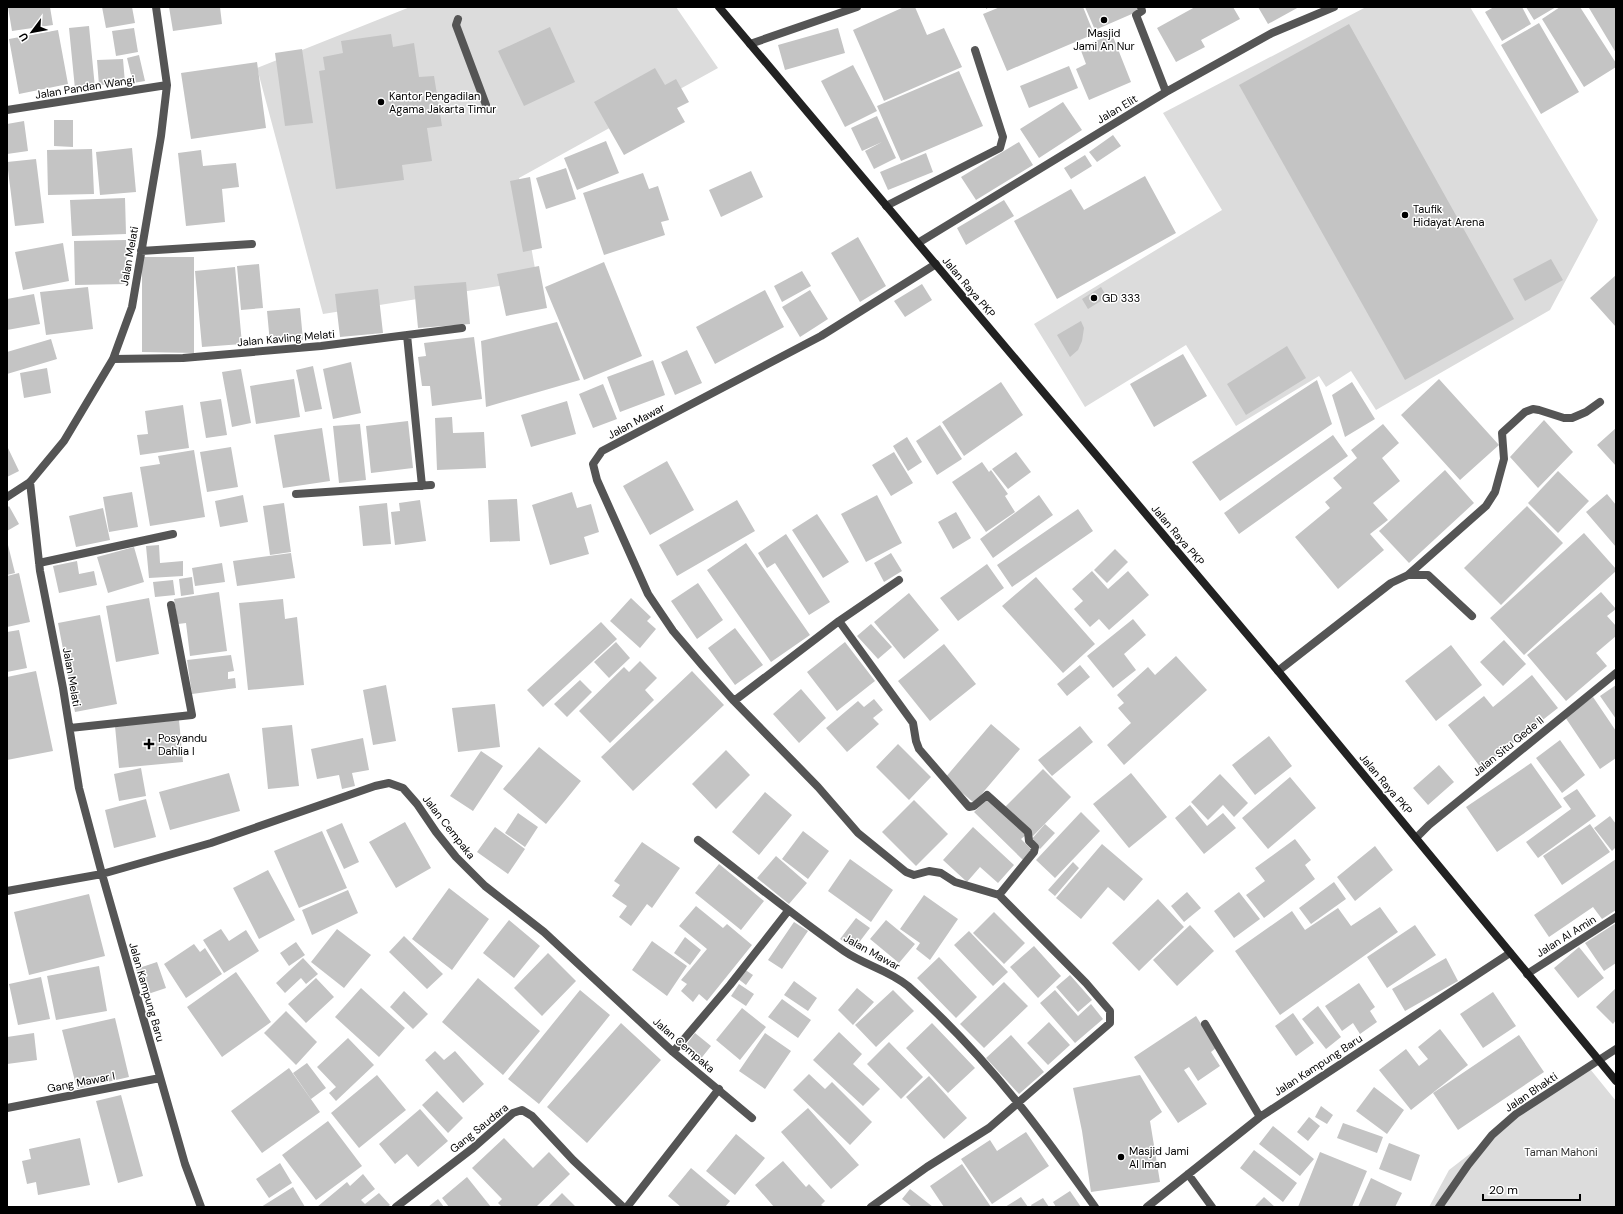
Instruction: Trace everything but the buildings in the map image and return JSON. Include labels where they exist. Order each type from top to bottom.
[{"type":"street","name":"Jalan Melati","points":[[7,497],[30,482],[64,441],[113,359],[132,307],[161,136],[167,85],[156,7]]},
{"type":"street","name":"Jalan Raya PKP","points":[[719,7],[1278,671],[1616,1081]]},
{"type":"street","points":[[750,44],[857,7]]},
{"type":"street","points":[[1141,7],[1142,11],[1136,15],[1166,92]]},
{"type":"street","name":"Jalan Elit","points":[[918,243],[1166,92],[1272,33],[1334,7]]},
{"type":"street","points":[[458,19],[456,25],[486,105]]},
{"type":"street","points":[[886,206],[1000,148],[1003,137],[975,50]]},
{"type":"street","name":"Jalan Pandan Wangi","points":[[7,110],[167,85]]},
{"type":"street","points":[[141,251],[252,244]]},
{"type":"street","name":"Jalan Mawar","points":[[870,1207],[927,1167],[989,1128],[1110,1023],[1110,1011],[1086,983],[999,895],[955,882],[941,873],[930,871],[914,875],[906,872],[858,833],[818,787],[702,666],[673,630],[648,594],[596,480],[593,464],[602,451],[821,336],[936,264]]},
{"type":"street","name":"Jalan Kavling Melati","points":[[113,359],[190,358],[321,346],[462,328]]},
{"type":"street","points":[[407,335],[422,486]]},
{"type":"street","points":[[1278,671],[1391,583],[1408,575],[1486,506],[1495,492],[1504,459],[1505,450],[1501,435],[1503,431],[1525,412],[1533,409],[1564,418],[1578,416],[1600,402]]},
{"type":"street","name":"Jalan Melati","points":[[30,482],[39,563],[70,728],[79,788],[102,874]]},
{"type":"street","points":[[296,494],[432,486]]},
{"type":"street","points":[[39,563],[173,534]]},
{"type":"street","points":[[1408,575],[1428,575],[1472,616]]},
{"type":"street","points":[[734,701],[839,621],[899,580]]},
{"type":"street","points":[[70,728],[192,715],[172,605]]},
{"type":"street","points":[[839,621],[913,722],[919,749],[960,796],[970,807],[985,796],[990,796],[1028,832],[1029,841],[1035,846],[1034,852],[999,895]]},
{"type":"street","name":"Jalan Situ Gede II","points":[[1416,838],[1429,825],[1616,673]]},
{"type":"street","name":"Jalan Cempaka","points":[[102,874],[211,843],[375,786],[389,783],[403,788],[417,804],[436,832],[456,857],[485,886],[544,932],[673,1052],[752,1118]]},
{"type":"street","name":"Jalan Mawar","points":[[698,840],[788,911],[846,952],[864,963],[884,970],[906,985],[971,1050],[1018,1103],[1096,1207]]},
{"type":"street","points":[[7,890],[102,874]]},
{"type":"street","name":"Jalan Kampung Baru","points":[[102,874],[185,1164],[201,1207]]},
{"type":"street","points":[[673,1052],[730,985],[788,911]]},
{"type":"street","name":"Jalan Al Amin","points":[[1527,974],[1616,917]]},
{"type":"street","name":"Jalan Kampung Baru","points":[[1147,1207],[1260,1117],[1510,952]]},
{"type":"street","points":[[1205,1024],[1260,1117]]},
{"type":"street","name":"Jalan Bhakti","points":[[1439,1207],[1468,1165],[1492,1135],[1516,1114],[1616,1049]]},
{"type":"street","name":"Gang Mawar I","points":[[7,1108],[160,1078]]},
{"type":"street","points":[[627,1207],[719,1089]]},
{"type":"street","name":"Gang Saudara","points":[[396,1207],[473,1148],[513,1112],[522,1110],[532,1116],[573,1160],[623,1207]]},
{"type":"street","points":[[1188,1174],[1212,1207]]},
{"type":"green space","points":[[410,7],[676,7],[718,68],[519,178],[537,280],[323,314],[257,68]]},
{"type":"green space","name":"Taufik Hidayat Arena","points":[[1366,7],[1470,7],[1598,220],[1550,310],[1376,410],[1351,371],[1326,387],[1319,376],[1236,426],[1186,345],[1085,407],[1034,324],[1222,210],[1163,113]]},
{"type":"green space","name":"Taman Mahoni","points":[[1586,1064],[1616,1101],[1616,1207],[1429,1207],[1449,1170]]},
{"type":"place","name":"Masjid Jami An Nur","points":[[1104,20]]},
{"type":"place","name":"Kantor Pengadilan Agama Jakarta Timur","points":[[381,102]]},
{"type":"place","name":"Taufik Hidayat Arena","points":[[1405,215]]},
{"type":"place","name":"GD 333","points":[[1094,298]]},
{"type":"place","name":"Posyandu Dahlia I","points":[[149,744]]},
{"type":"place","name":"Masjid Jami Al Iman","points":[[1121,1157]]}]
